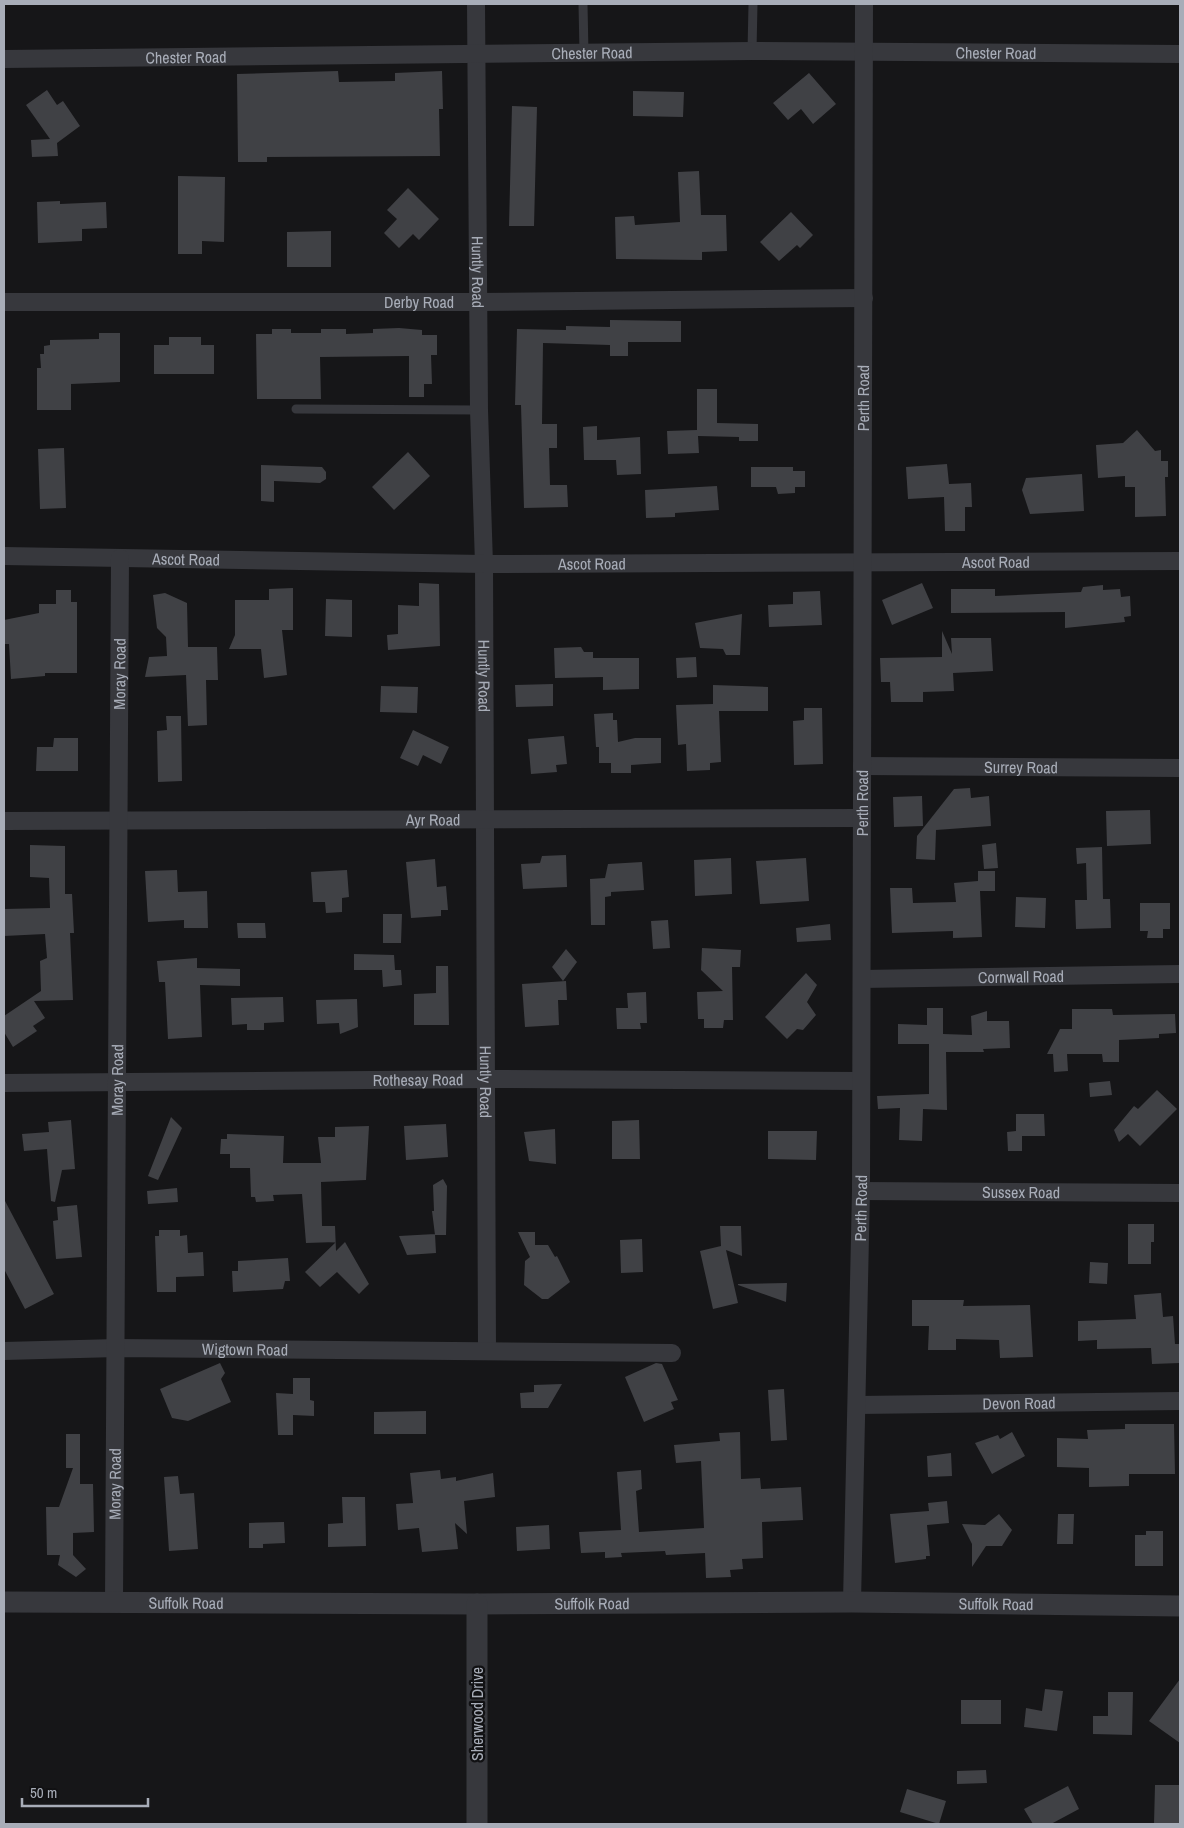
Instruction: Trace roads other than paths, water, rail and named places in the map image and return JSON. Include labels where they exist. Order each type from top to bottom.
[{"type":"street","name":"Huntly Road","points":[[476,4],[479,410],[484,564],[487,1350]]},
{"type":"street","name":"Perth Road","points":[[852,1602],[858,1405],[861,1191],[864,4]]},
{"type":"street","name":"Chester Road","points":[[4,59],[476,52],[752,51],[1180,54]]},
{"type":"street","name":"Derby Road","points":[[4,302],[478,302],[864,298]]},
{"type":"street","name":"Ascot Road","points":[[4,556],[484,564],[1180,561]]},
{"type":"street","name":"Moray Road","points":[[114,1602],[117,1348],[120,558]]},
{"type":"street","name":"Surrey Road","points":[[862,766],[1180,768]]},
{"type":"street","name":"Ayr Road","points":[[4,821],[862,818]]},
{"type":"street","name":"Cornwall Road","points":[[862,979],[1180,974]]},
{"type":"street","name":"Rothesay Road","points":[[4,1083],[487,1079],[861,1081]]},
{"type":"street","name":"Sussex Road","points":[[861,1191],[1180,1193]]},
{"type":"street","name":"Wigtown Road","points":[[4,1351],[117,1348],[672,1353]]},
{"type":"street","name":"Devon Road","points":[[858,1405],[1180,1401]]},
{"type":"street","name":"Suffolk Road","points":[[4,1602],[477,1604],[852,1602],[1180,1606]]},
{"type":"street","name":"Sherwood Drive","points":[[477,1604],[477,1824]]},
{"type":"lane","points":[[583,4],[584,53]]},
{"type":"lane","points":[[752,51],[753,4]]},
{"type":"lane","points":[[296,409],[479,410]]}]
